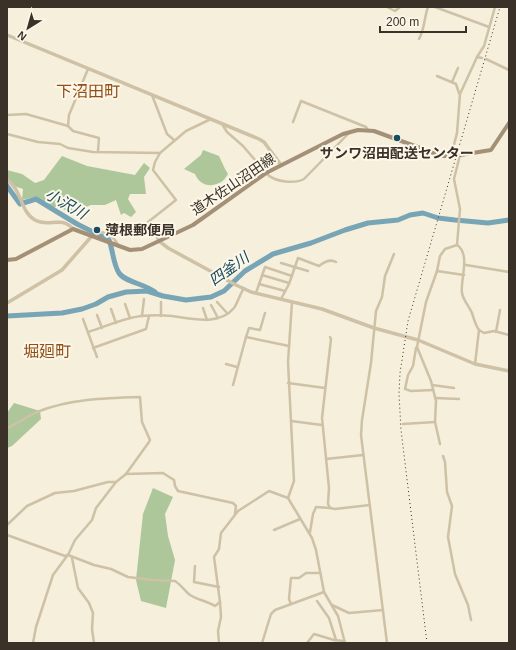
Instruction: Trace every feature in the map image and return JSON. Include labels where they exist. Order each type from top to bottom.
[{"type":"main road","name":"道木佐山沼田線","points":[[73,229],[130,250],[139,250],[193,225],[266,173],[343,134],[368,130],[374,131],[438,155],[450,156],[491,150],[509,123]]},
{"type":"main road","points":[[7,260],[16,259],[73,229]]},
{"type":"street","points":[[388,7],[395,11],[400,7]]},
{"type":"street","points":[[418,38],[425,24],[428,7]]},
{"type":"street","points":[[435,7],[489,27]]},
{"type":"street","points":[[450,156],[457,133],[460,94],[477,57],[484,46],[495,7]]},
{"type":"street","points":[[7,35],[259,139],[264,142],[281,165]]},
{"type":"street","points":[[477,57],[482,58]]},
{"type":"street","points":[[486,59],[509,70]]},
{"type":"street","points":[[68,126],[69,115],[88,68]]},
{"type":"street","points":[[452,82],[458,68]]},
{"type":"street","points":[[437,76],[456,84],[460,94]]},
{"type":"street","points":[[152,94],[166,132],[169,137],[174,140]]},
{"type":"street","points":[[293,122],[301,101],[366,127],[368,130]]},
{"type":"street","points":[[7,115],[26,114],[68,126],[73,131],[99,138],[98,151]]},
{"type":"street","points":[[211,119],[190,129],[174,140],[160,153],[155,162],[153,170],[176,200],[148,222],[159,241],[164,246],[236,285],[256,293],[322,309],[374,328],[418,340],[475,364],[509,371]]},
{"type":"street","points":[[222,124],[227,132],[243,146],[266,173],[272,179],[277,181],[300,181],[304,179],[350,132]]},
{"type":"street","points":[[7,134],[42,143],[60,144],[68,148],[98,151],[160,153]]},
{"type":"street","points":[[460,155],[454,178],[460,209],[458,245],[463,251],[464,275],[462,293],[479,330],[484,333],[496,332],[509,335]]},
{"type":"street","points":[[7,180],[12,184],[28,214],[34,219],[43,223],[62,222],[73,229]]},
{"type":"street","points":[[7,303],[62,270],[92,236],[102,232],[107,234],[116,242],[118,246]]},
{"type":"street","points":[[433,390],[411,391],[404,389],[412,366],[426,302],[437,271],[440,256],[445,249],[458,245]]},
{"type":"street","points":[[387,643],[361,435],[371,363],[376,311],[382,297],[386,276],[394,254]]},
{"type":"street","points":[[281,300],[293,276],[298,258],[319,266],[325,262],[336,262]]},
{"type":"street","points":[[281,263],[308,271]]},
{"type":"street","points":[[466,265],[509,272]]},
{"type":"street","points":[[256,293],[265,267],[293,276]]},
{"type":"street","points":[[437,271],[464,275]]},
{"type":"street","points":[[262,275],[289,283]]},
{"type":"street","points":[[259,284],[285,291]]},
{"type":"street","points":[[88,332],[130,318],[142,316],[171,316],[191,320],[218,318],[233,308],[244,288]]},
{"type":"street","points":[[142,316],[144,299]]},
{"type":"street","points":[[160,316],[161,302]]},
{"type":"street","points":[[217,302],[227,313]]},
{"type":"street","points":[[288,498],[294,481],[288,383],[292,302]]},
{"type":"street","points":[[125,304],[130,318]]},
{"type":"street","points":[[211,305],[218,318]]},
{"type":"street","points":[[203,308],[207,320]]},
{"type":"street","points":[[111,309],[116,323]]},
{"type":"street","points":[[496,332],[500,310]]},
{"type":"street","points":[[233,385],[249,328],[260,330],[265,313]]},
{"type":"street","points":[[97,315],[102,328]]},
{"type":"street","points":[[94,348],[146,329],[149,316]]},
{"type":"street","points":[[83,319],[97,357]]},
{"type":"street","points":[[475,364],[479,330]]},
{"type":"street","points":[[246,337],[289,346]]},
{"type":"street","points":[[330,337],[322,425],[329,488],[328,504],[330,508]]},
{"type":"street","points":[[417,347],[432,385],[436,409],[435,422],[440,444]]},
{"type":"street","points":[[226,364],[238,367]]},
{"type":"street","points":[[288,383],[325,388]]},
{"type":"street","points":[[432,385],[454,388]]},
{"type":"street","points":[[7,428],[36,412],[61,405],[97,399],[140,397],[142,422],[150,440],[126,474],[116,482],[96,508],[92,520],[75,540],[67,556],[55,572],[36,627],[33,643]]},
{"type":"street","points":[[435,398],[459,399]]},
{"type":"street","points":[[291,421],[322,425]]},
{"type":"street","points":[[403,424],[435,422]]},
{"type":"street","points":[[326,459],[363,455]]},
{"type":"street","points":[[443,456],[445,462],[447,492],[452,506],[448,537],[455,574],[468,605],[471,620]]},
{"type":"street","points":[[126,474],[164,473],[174,480],[175,486],[180,491],[235,504],[235,514]]},
{"type":"street","points":[[7,525],[27,506],[55,493],[74,491],[108,482],[116,482]]},
{"type":"street","points":[[219,643],[218,632],[221,617],[214,557],[219,549],[221,533],[235,514],[269,491],[288,498],[300,519],[310,532],[316,550],[324,592],[338,616],[344,642],[314,634],[307,643]]},
{"type":"street","points":[[310,532],[313,514],[316,507],[337,509],[370,504]]},
{"type":"street","points":[[274,530],[300,519]]},
{"type":"street","points":[[7,535],[72,558],[111,569],[128,577],[152,580],[173,580],[188,594],[200,600],[215,606],[220,602]]},
{"type":"street","points":[[72,558],[78,588],[89,603],[93,613],[94,619],[92,629],[94,643]]},
{"type":"street","points":[[194,566],[194,582],[218,587]]},
{"type":"street","points":[[291,604],[289,599],[291,578],[299,578],[306,572],[320,573]]},
{"type":"street","points":[[262,643],[273,611],[324,592]]},
{"type":"street","points":[[318,601],[329,618],[336,640]]},
{"type":"street","points":[[332,605],[349,613],[383,610]]},
{"type":"green space","points":[[203,150],[219,156],[228,174],[220,182],[212,185],[202,183],[195,174],[184,169],[201,155]]},
{"type":"green space","points":[[62,156],[87,166],[135,175],[144,163],[150,168],[144,177],[146,194],[130,194],[128,199],[136,212],[131,217],[124,213],[121,215],[116,200],[105,205],[91,205],[71,213],[59,207],[49,207],[34,197],[22,200],[23,189],[14,186],[7,180],[7,170],[22,174],[35,183],[44,180]]},
{"type":"green space","points":[[14,403],[40,411],[41,419],[12,446],[7,448],[7,413]]},
{"type":"green space","points":[[153,488],[173,497],[165,514],[168,536],[175,560],[166,608],[141,601],[136,580],[143,514]]},
{"type":"waterway","name":"小沢川","points":[[7,186],[20,204],[36,199],[77,224],[109,240],[115,265],[119,273],[126,279],[155,292]]},
{"type":"waterway","name":"四釜川","points":[[7,316],[62,313],[82,309],[96,304],[108,297],[126,292],[147,291],[163,296],[186,300],[211,297],[224,291],[245,271],[273,254],[311,243],[368,223],[398,220],[410,215],[423,213],[438,218],[488,223],[509,220]]},
{"type":"railway","points":[[427,643],[401,430],[399,394],[400,373],[408,321],[500,7]]},
{"type":"place","name":"サンワ沼田配送センター","points":[[397,138]]},
{"type":"place","name":"薄根郵便局","points":[[97,230]]},
{"type":"district","name":"下沼田町","points":[[88,91]]},
{"type":"district","name":"堀廻町","points":[[47,351]]}]
